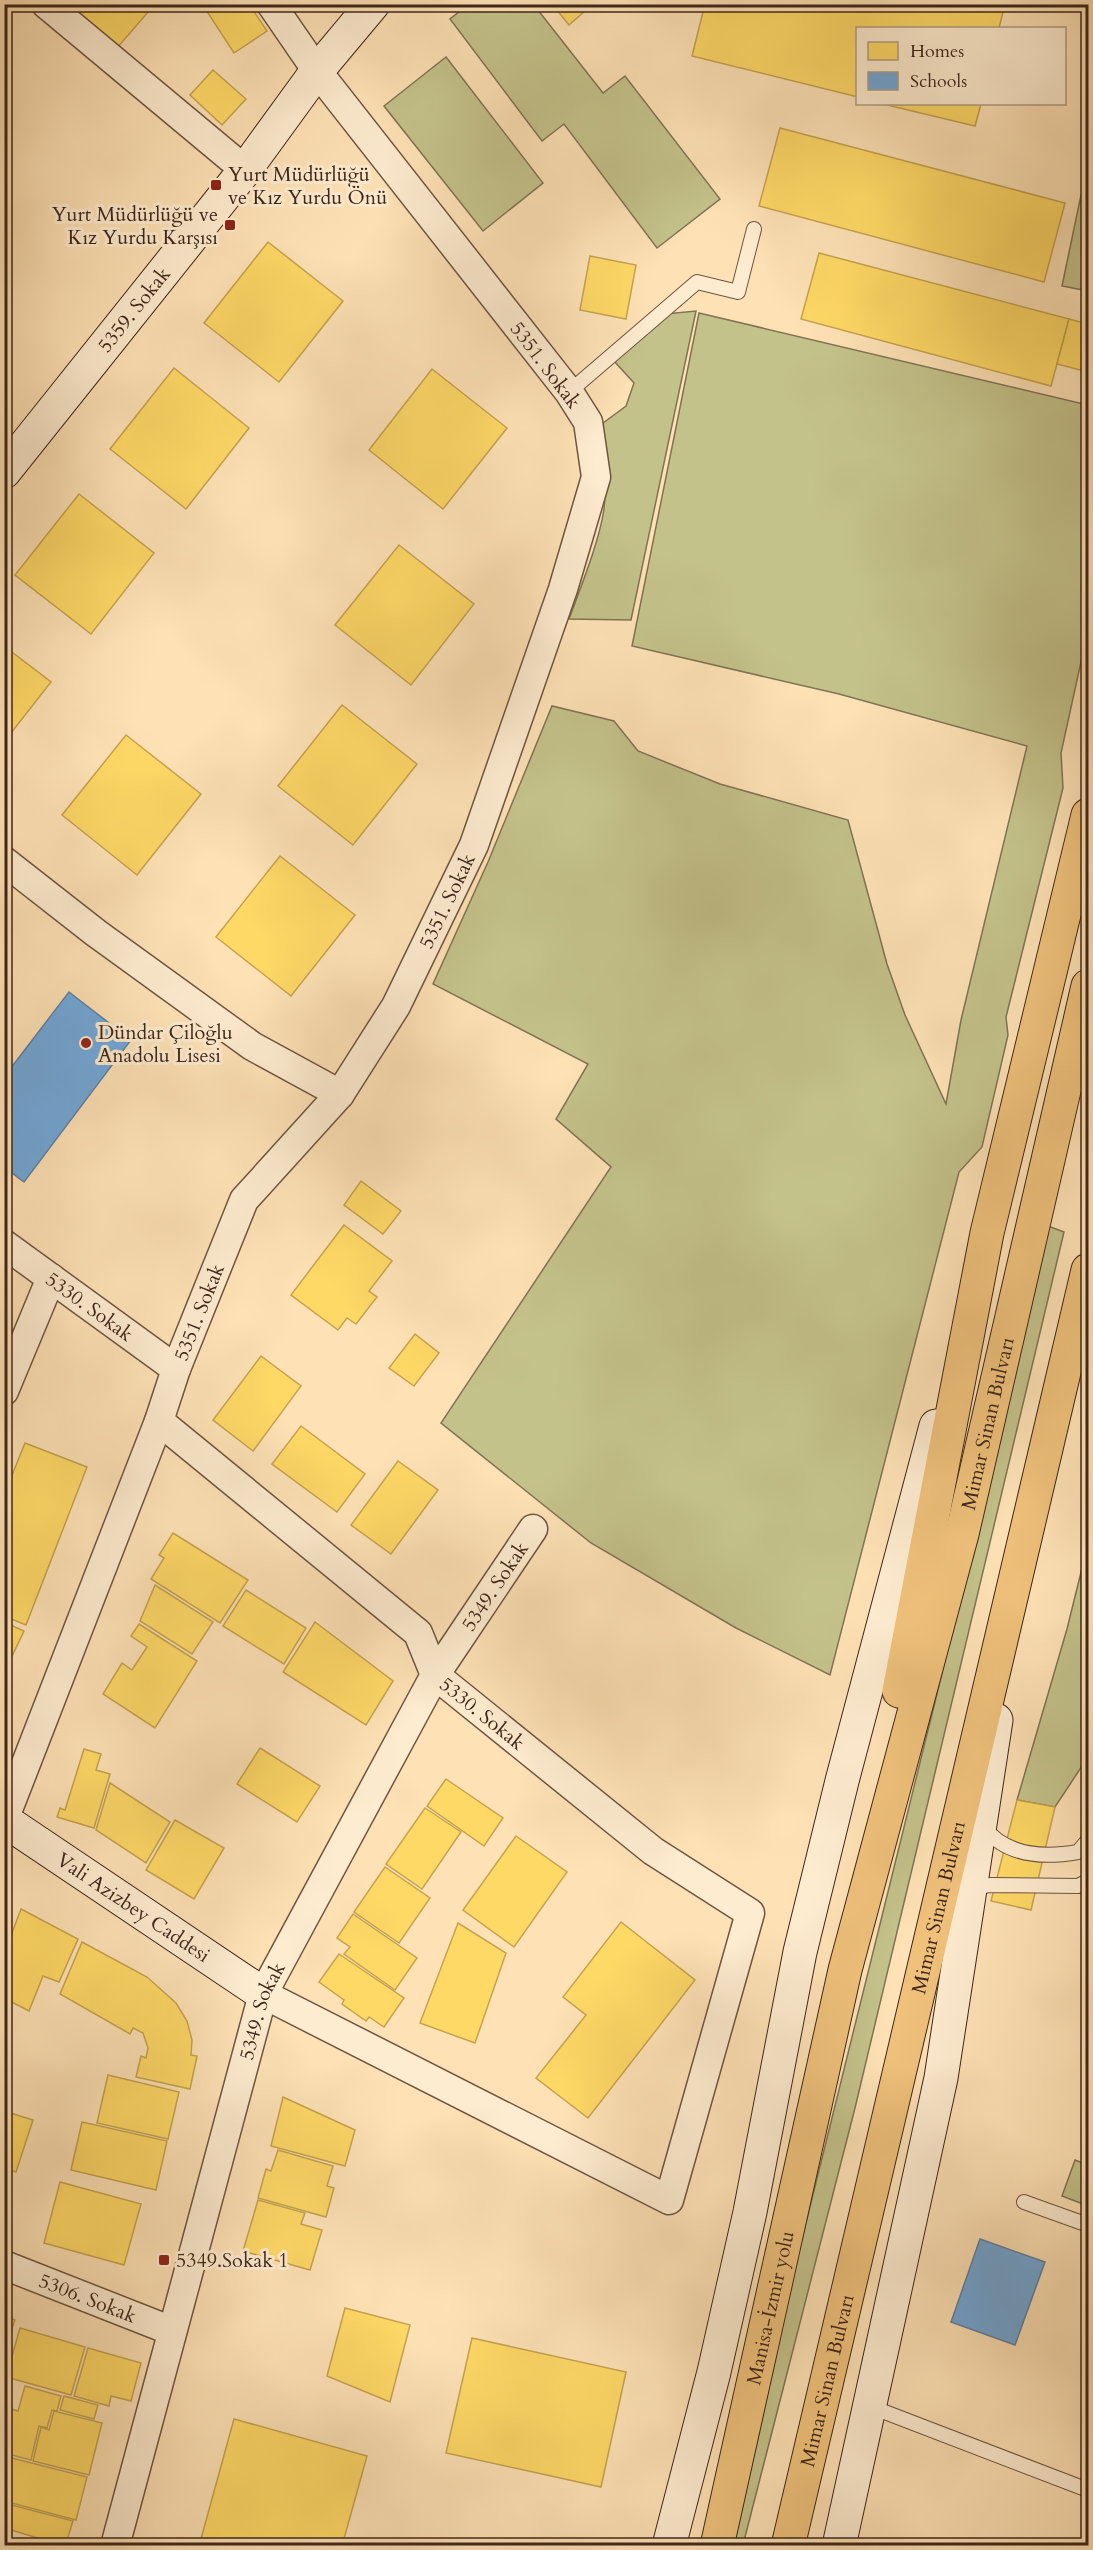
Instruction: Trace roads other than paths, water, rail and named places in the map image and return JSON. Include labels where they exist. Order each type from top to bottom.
[{"type":"highway","points":[[845,1970],[987,1233],[1089,815]]},
{"type":"highway","name":"Mimar Sinan Bulvarı","points":[[823,2069],[845,1970],[962,1534],[1089,986]]},
{"type":"highway","name":"Mimar Sinan Bulvarı","points":[[788,2546],[1089,1270]]},
{"type":"highway","name":"Manisa-İzmir yolu","points":[[717,2546],[823,2069]]},
{"type":"main road","name":"5359. Sokak","points":[[4,472],[245,170],[364,8]]},
{"type":"main road","points":[[669,2546],[714,2372],[750,2212],[800,1952],[842,1781],[987,1233]]},
{"type":"main road","points":[[839,2546],[941,2078],[979,1821],[1026,1538]]},
{"type":"main road","name":"Vali Azizbey Caddesi","points":[[4,1820],[263,1994]]},
{"type":"street","points":[[46,4],[245,170]]},
{"type":"street","name":"5351. Sokak","points":[[4,1820],[159,1421],[176,1368],[244,1200],[340,1094],[396,1006],[474,845],[563,589],[596,477],[588,422],[569,392],[317,71],[271,4]]},
{"type":"street","points":[[4,861],[96,933],[252,1046],[340,1094]]},
{"type":"street","name":"5330. Sokak","points":[[4,1244],[176,1368]]},
{"type":"street","points":[[4,1391],[51,1278]]},
{"type":"street","name":"5330. Sokak","points":[[159,1421],[418,1633],[435,1675],[654,1851],[750,1913],[669,2200],[263,1994]]},
{"type":"street","name":"5349. Sokak","points":[[115,2546],[263,1994],[435,1675],[533,1529]]},
{"type":"street","name":"5306. Sokak","points":[[4,2265],[172,2331]]},
{"type":"lane","points":[[569,392],[697,282],[738,292],[754,229]]},
{"type":"lane","points":[[979,1821],[990,1835],[1019,1852],[1052,1856],[1078,1852],[1089,1840]]},
{"type":"lane","points":[[968,1898],[980,1887],[990,1885],[1078,1886],[1089,1881]]},
{"type":"lane","points":[[1024,2202],[1089,2224]]},
{"type":"lane","points":[[868,2405],[1089,2490]]},
{"type":"place","name":"Yurt Müdürlüğü ve Kız Yurdu Önü","points":[[216,185]]},
{"type":"place","name":"Yurt Müdürlüğü ve Kız Yurdu Karşısı","points":[[230,225]]},
{"type":"place","name":"Dündar Çiloğlu Anadolu Lisesi","points":[[86,1043]]},
{"type":"place","name":"5349.Sokak 1","points":[[164,2260]]}]
